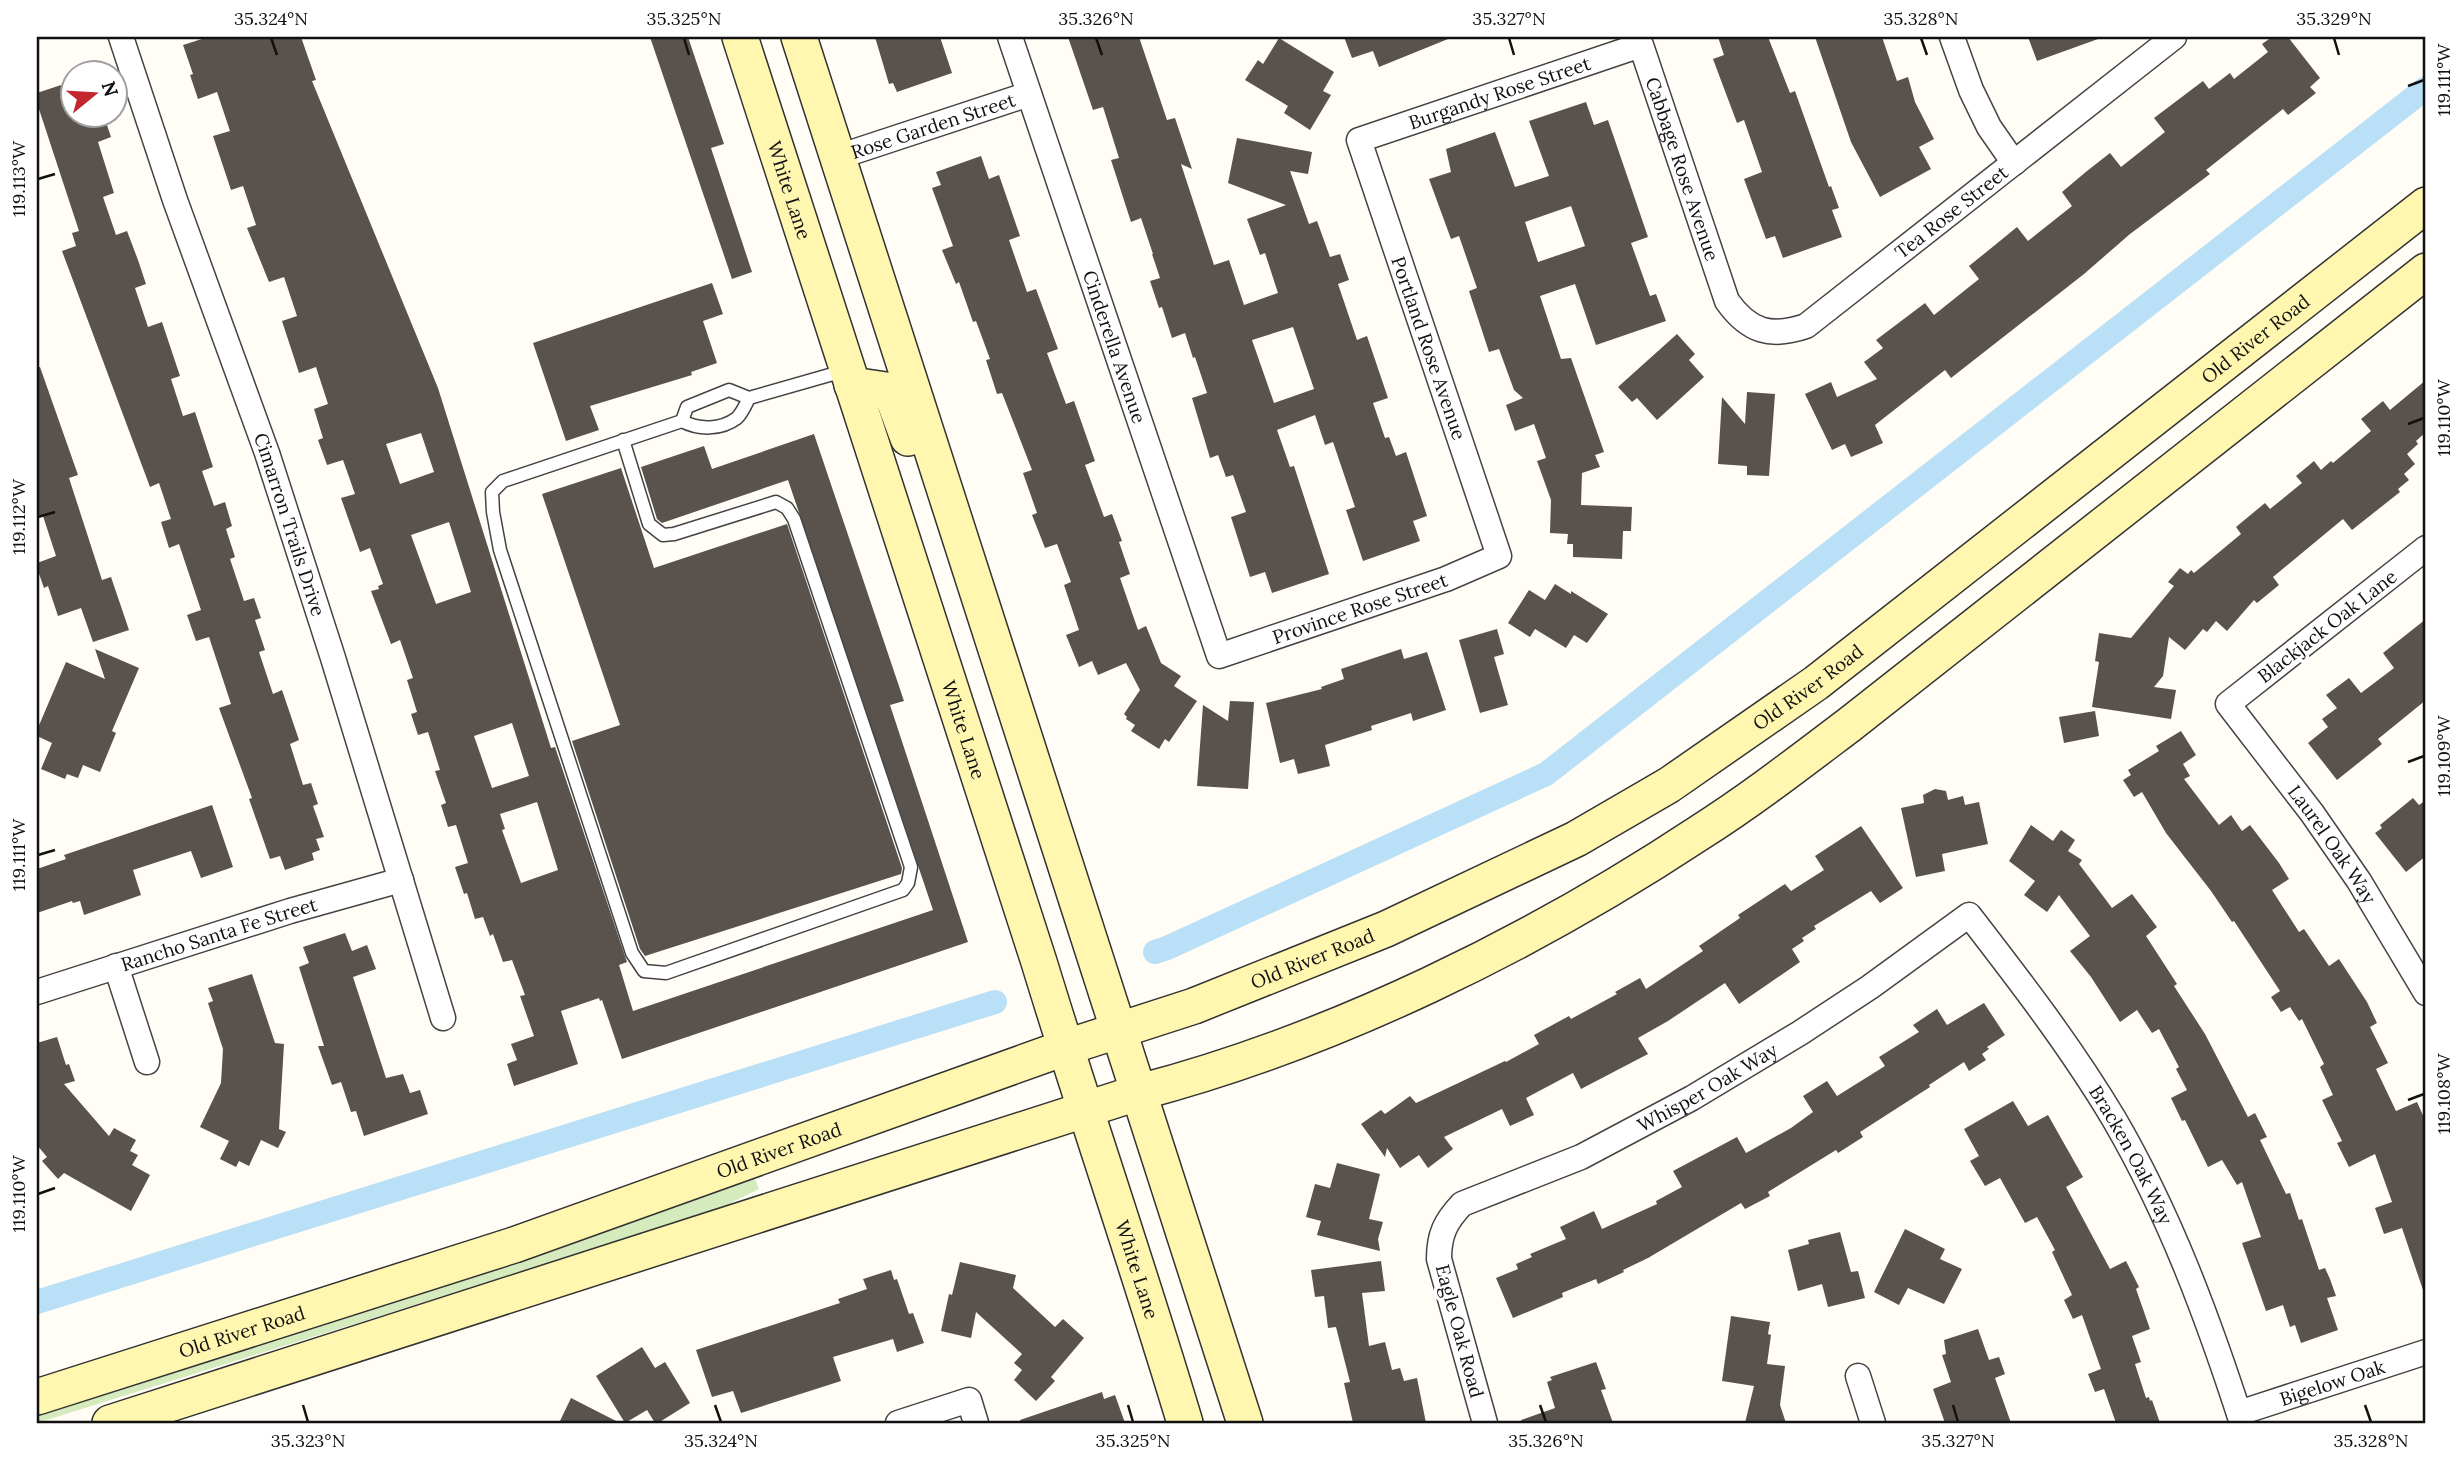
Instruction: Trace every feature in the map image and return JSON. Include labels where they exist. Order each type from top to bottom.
[{"type":"main road","name":"White Lane","points":[[740,37],[1084,1111],[1157,1328],[1185,1423]]},
{"type":"main road","points":[[799,37],[1245,1423]]},
{"type":"main road","name":"Old River Road","points":[[37,1397],[514,1245],[1064,1048],[1194,1006],[1386,929],[1576,839],[1669,785],[1816,683],[2426,205]]},
{"type":"main road","points":[[110,1423],[1140,1092],[1191,1079],[1298,1040],[1402,997],[1525,936],[1602,893],[1760,792],[1850,725],[2426,271]]},
{"type":"main road","points":[[850,378],[886,390],[894,400],[932,499],[942,515],[956,524]]},
{"type":"street","name":"Cimarron Trails Drive","points":[[121,37],[175,200],[267,453],[443,1018]]},
{"type":"street","name":"Cinderella Avenue","points":[[1010,37],[1219,656]]},
{"type":"street","points":[[1952,37],[1971,90],[1989,127],[2014,163]]},
{"type":"street","name":"Tea Rose Street","points":[[1724,294],[1738,316],[1752,326],[1769,332],[1787,332],[1806,326],[2174,37]]},
{"type":"street","name":"Burgandy Rose Street","points":[[1359,140],[1640,45]]},
{"type":"street","name":"Cabbage Rose Avenue","points":[[1640,45],[1724,294]]},
{"type":"street","name":"Rose Garden Street","points":[[838,157],[1029,94]]},
{"type":"street","name":"Portland Rose Avenue","points":[[1359,140],[1499,556]]},
{"type":"street","name":"Blackjack Oak Lane","points":[[2228,704],[2426,548]]},
{"type":"street","name":"Province Rose Street","points":[[1219,656],[1446,579],[1499,556]]},
{"type":"street","name":"Laurel Oak Way","points":[[2228,704],[2320,824],[2420,965],[2426,993]]},
{"type":"street","name":"Rancho Santa Fe Street","points":[[37,992],[290,911],[401,880]]},
{"type":"street","name":"Whisper Oak Way","points":[[1439,1238],[1448,1219],[1462,1204],[1581,1157],[1692,1098],[1800,1033],[1969,915]]},
{"type":"street","name":"Bracken Oak Way","points":[[1969,915],[2068,1046],[2139,1164],[2173,1234],[2206,1315],[2240,1418]]},
{"type":"street","points":[[116,966],[147,1062]]},
{"type":"street","name":"Eagle Oak Road","points":[[1439,1238],[1439,1259],[1485,1423]]},
{"type":"street","name":"Bigelow Oak","points":[[2240,1418],[2426,1352]]},
{"type":"street","points":[[1857,1376],[1873,1423]]},
{"type":"street","points":[[898,1423],[973,1412]]},
{"type":"lane","points":[[682,421],[687,407],[729,390],[750,398],[850,378]]},
{"type":"lane","points":[[623,440],[649,524],[663,535],[674,534],[776,502],[787,508],[794,519],[911,867],[908,883],[902,890],[666,973],[644,971],[632,954],[500,550],[492,492],[503,481],[623,440],[682,421],[693,427],[706,429],[723,424],[737,417],[750,398]]},
{"type":"green space","points":[[755,1179],[759,1189],[712,1212],[37,1423],[37,1415]]},
{"type":"building","points":[[208,37],[301,37],[316,80],[312,81],[438,388],[551,748],[555,747],[627,962],[619,965],[633,1011],[933,910],[788,480],[662,523],[657,519],[641,467],[704,446],[712,469],[814,434],[904,701],[890,705],[968,942],[622,1059],[602,1000],[599,998],[561,1011],[578,1064],[514,1086],[507,1064],[517,1060],[511,1044],[534,1036],[520,996],[525,995],[512,960],[503,962],[493,934],[490,936],[483,917],[475,919],[467,893],[464,894],[455,867],[468,863],[456,825],[448,827],[441,805],[446,803],[435,771],[440,770],[428,732],[418,735],[411,714],[417,712],[407,680],[413,678],[400,640],[391,644],[371,591],[379,589],[378,586],[383,584],[370,548],[360,552],[341,498],[355,494],[343,460],[327,465],[318,440],[323,438],[314,409],[328,404],[316,367],[299,373],[282,321],[297,316],[284,277],[269,282],[247,228],[256,225],[243,186],[231,190],[213,136],[230,131],[217,92],[198,99],[183,45]],"holes":[[[421,433],[434,472],[400,484],[386,444]],[[449,522],[471,592],[436,604],[411,535]],[[512,723],[529,776],[492,788],[474,736]],[[537,802],[558,870],[521,883],[502,830],[505,829],[500,814]]]},
{"type":"building","points":[[650,37],[688,37],[724,144],[711,148],[752,272],[732,279]]},
{"type":"building","points":[[875,37],[940,37],[952,73],[897,92],[893,83],[889,84]]},
{"type":"building","points":[[1068,37],[1139,37],[1167,120],[1175,118],[1192,169],[1181,164],[1214,265],[1229,260],[1244,305],[1278,293],[1265,253],[1260,255],[1247,219],[1286,205],[1228,183],[1237,138],[1312,152],[1308,174],[1290,171],[1309,224],[1317,221],[1330,257],[1340,254],[1349,280],[1338,284],[1357,340],[1367,336],[1388,398],[1373,403],[1385,438],[1389,437],[1396,456],[1406,452],[1427,516],[1413,521],[1420,541],[1363,561],[1346,510],[1355,507],[1333,442],[1325,445],[1315,415],[1277,430],[1290,467],[1294,466],[1329,574],[1272,593],[1265,572],[1250,577],[1231,517],[1246,512],[1233,475],[1226,477],[1218,455],[1210,458],[1192,398],[1207,393],[1195,357],[1193,358],[1185,333],[1172,338],[1162,307],[1159,308],[1150,281],[1160,278],[1141,218],[1131,222],[1111,160],[1119,158],[1103,107],[1093,110]],"holes":[[[1293,327],[1314,389],[1274,403],[1252,340]]]},
{"type":"building","points":[[1344,37],[1448,39],[1379,67],[1373,51],[1352,58]]},
{"type":"building","points":[[1718,37],[1768,37],[1790,93],[1795,91],[1829,187],[1831,186],[1839,208],[1832,210],[1842,237],[1783,258],[1775,236],[1766,239],[1744,179],[1762,172],[1744,120],[1737,123],[1713,59],[1724,55]]},
{"type":"building","points":[[1815,37],[1882,37],[1897,81],[1908,77],[1915,102],[1934,139],[1919,147],[1931,169],[1880,197],[1851,142]]},
{"type":"building","points":[[2028,37],[2098,37],[2098,39],[2037,61]]},
{"type":"building","points":[[2272,37],[2288,37],[2320,78],[2310,87],[2316,93],[2288,115],[2283,109],[2206,170],[2210,174],[2130,234],[2084,274],[1951,378],[1945,370],[1875,425],[1883,443],[1851,457],[1845,444],[1832,450],[1805,394],[1831,382],[1837,397],[1877,379],[1864,362],[1883,348],[1876,340],[1925,303],[1934,315],[1979,279],[1969,266],[2017,227],[2028,241],[2072,206],[2062,192],[2087,171],[2110,153],[2121,167],[2165,132],[2154,118],[2203,81],[2209,89],[2230,73],[2234,79],[2268,52],[2262,44]]},
{"type":"building","points":[[1279,38],[1334,72],[1323,91],[1331,95],[1310,130],[1284,113],[1288,106],[1245,80],[1258,60],[1263,64]]},
{"type":"building","points":[[60,85],[60,130],[109,130],[111,137],[98,142],[114,193],[103,197],[116,235],[127,231],[138,260],[146,284],[135,288],[148,327],[162,322],[180,376],[171,379],[183,416],[195,412],[213,467],[202,471],[214,506],[225,502],[232,526],[226,529],[235,557],[230,559],[244,601],[254,598],[261,618],[255,620],[265,650],[259,652],[273,694],[282,690],[299,740],[290,744],[303,785],[311,783],[318,804],[313,806],[324,837],[316,839],[320,850],[312,853],[314,860],[285,870],[280,856],[270,859],[249,799],[252,798],[219,708],[231,704],[209,637],[196,641],[187,615],[201,610],[179,544],[169,548],[161,522],[171,519],[159,483],[150,487],[62,251],[76,246],[72,233],[79,231],[37,103],[37,93]]},
{"type":"building","points":[[1586,102],[1594,125],[1608,120],[1648,237],[1631,243],[1650,296],[1656,294],[1666,321],[1596,345],[1575,284],[1540,296],[1561,359],[1571,358],[1604,452],[1595,455],[1600,467],[1582,473],[1581,505],[1632,507],[1631,531],[1623,531],[1622,559],[1573,557],[1573,544],[1567,544],[1568,534],[1550,533],[1551,500],[1537,461],[1546,458],[1534,424],[1515,431],[1506,405],[1523,398],[1514,390],[1499,349],[1489,352],[1469,291],[1477,288],[1459,236],[1451,239],[1429,179],[1451,172],[1446,149],[1495,132],[1515,187],[1549,176],[1529,121]],"holes":[[[1571,206],[1585,246],[1538,262],[1525,222]]]},
{"type":"building","points":[[981,156],[989,179],[999,175],[1020,236],[1009,240],[1027,292],[1036,289],[1058,349],[1047,353],[1066,404],[1074,401],[1095,461],[1085,465],[1104,517],[1112,514],[1122,541],[1119,542],[1130,574],[1120,578],[1138,630],[1146,626],[1161,663],[1181,676],[1174,686],[1197,701],[1169,742],[1165,739],[1159,749],[1131,731],[1135,725],[1126,719],[1124,714],[1140,690],[1126,663],[1098,675],[1092,661],[1079,667],[1066,635],[1079,630],[1064,585],[1071,582],[1057,544],[1045,548],[1032,515],[1037,513],[1023,473],[1032,470],[1002,393],[997,394],[986,360],[990,359],[976,321],[973,322],[959,282],[956,284],[942,250],[953,246],[932,188],[941,185],[936,172]]},
{"type":"building","points":[[712,283],[723,314],[703,321],[717,363],[691,372],[692,375],[590,406],[599,430],[566,441],[533,343]]},
{"type":"building","points":[[1677,334],[1695,354],[1689,360],[1704,377],[1657,420],[1637,398],[1632,402],[1618,387]]},
{"type":"building","points":[[37,367],[40,367],[78,475],[69,478],[102,580],[111,577],[129,630],[93,642],[81,608],[58,616],[48,586],[44,588],[37,568],[37,563],[56,556],[43,516],[37,518]]},
{"type":"building","points":[[2426,380],[2426,432],[2407,454],[2415,464],[2404,474],[2409,480],[2398,489],[2400,492],[2352,530],[2343,519],[2273,577],[2279,585],[2257,603],[2254,600],[2227,631],[2216,621],[2207,632],[2203,629],[2185,650],[2169,637],[2163,676],[2154,687],[2176,690],[2171,719],[2092,707],[2099,662],[2095,661],[2099,633],[2131,638],[2174,586],[2168,582],[2180,568],[2188,574],[2191,570],[2194,573],[2241,534],[2236,527],[2265,503],[2270,509],[2302,483],[2296,476],[2314,461],[2321,470],[2371,431],[2361,419],[2383,401],[2390,410]]},
{"type":"building","points":[[1747,392],[1775,394],[1769,476],[1747,475],[1747,466],[1718,464],[1722,397],[1745,424]]},
{"type":"building","points":[[621,468],[654,568],[787,524],[902,868],[901,874],[645,956],[640,949],[572,741],[620,725],[542,494]]},
{"type":"building","points":[[1555,584],[1608,614],[1587,643],[1574,635],[1566,648],[1535,629],[1530,637],[1508,623],[1529,590],[1545,600]]},
{"type":"building","points":[[2426,619],[2426,700],[2378,739],[2382,744],[2337,780],[2308,743],[2328,727],[2322,719],[2337,708],[2326,695],[2349,678],[2361,693],[2394,668],[2383,653]]},
{"type":"building","points":[[1497,629],[1504,654],[1494,657],[1508,705],[1480,713],[1459,640]]},
{"type":"building","points":[[95,649],[139,668],[112,731],[116,733],[100,772],[83,765],[78,778],[67,774],[65,779],[41,769],[52,743],[37,736],[37,730],[66,662],[105,679]]},
{"type":"building","points":[[1401,649],[1404,659],[1427,652],[1446,710],[1413,721],[1411,713],[1371,726],[1372,730],[1325,745],[1330,766],[1298,774],[1294,759],[1280,763],[1266,703],[1322,689],[1321,687],[1344,679],[1341,669]]},
{"type":"building","points":[[1230,701],[1254,702],[1248,789],[1197,786],[1203,705],[1228,721]]},
{"type":"building","points":[[2095,711],[2099,736],[2064,743],[2059,717]]},
{"type":"building","points":[[2181,731],[2196,755],[2183,764],[2190,776],[2184,779],[2219,825],[2231,815],[2242,831],[2250,825],[2279,863],[2289,879],[2272,890],[2299,932],[2304,929],[2329,966],[2339,959],[2367,1002],[2377,1023],[2370,1027],[2388,1063],[2376,1069],[2396,1111],[2417,1102],[2426,1122],[2426,1290],[2423,1290],[2402,1228],[2384,1234],[2375,1208],[2392,1202],[2375,1154],[2349,1167],[2337,1143],[2342,1141],[2322,1100],[2333,1095],[2320,1067],[2324,1064],[2302,1019],[2299,1021],[2290,1007],[2281,1012],[2271,997],[2280,991],[2234,921],[2232,922],[2166,833],[2142,792],[2134,797],[2123,780],[2131,775],[2128,770],[2159,751],[2156,746]]},
{"type":"building","points":[[1935,789],[1946,791],[1948,800],[1963,796],[1965,805],[1979,802],[1988,844],[1942,854],[1945,871],[1916,877],[1901,808],[1924,803],[1923,795]]},
{"type":"building","points":[[2413,798],[2419,805],[2426,800],[2426,856],[2406,872],[2375,833],[2382,828],[2380,825]]},
{"type":"building","points":[[212,805],[233,867],[201,878],[191,851],[133,870],[141,895],[84,915],[80,901],[72,901],[37,913],[37,869],[66,859],[64,855]]},
{"type":"building","points":[[2031,825],[2053,841],[2061,830],[2075,840],[2068,851],[2082,860],[2079,864],[2112,908],[2132,894],[2157,927],[2146,936],[2177,984],[2174,986],[2205,1034],[2248,1117],[2255,1113],[2267,1137],[2260,1140],[2286,1194],[2290,1193],[2299,1220],[2302,1219],[2319,1270],[2325,1268],[2330,1279],[2336,1296],[2327,1298],[2338,1330],[2301,1343],[2295,1325],[2290,1327],[2283,1305],[2266,1311],[2242,1243],[2261,1237],[2242,1182],[2237,1185],[2222,1160],[2208,1167],[2185,1120],[2182,1121],[2171,1098],[2187,1090],[2176,1069],[2179,1067],[2159,1029],[2152,1033],[2137,1010],[2120,1022],[2091,977],[2070,951],[2090,936],[2059,895],[2047,912],[2024,895],[2035,881],[2009,861]]},
{"type":"building","points":[[1861,826],[1903,888],[1880,903],[1871,891],[1814,926],[1816,929],[1792,949],[1800,962],[1739,1004],[1725,983],[1638,1038],[1648,1054],[1581,1089],[1573,1073],[1526,1098],[1534,1115],[1510,1126],[1502,1109],[1444,1137],[1453,1149],[1428,1168],[1419,1155],[1400,1168],[1387,1148],[1385,1157],[1361,1124],[1381,1110],[1385,1114],[1410,1096],[1416,1103],[1506,1062],[1539,1044],[1534,1035],[1569,1016],[1571,1019],[1640,978],[1646,989],[1703,951],[1699,946],[1740,918],[1738,915],[1785,884],[1791,891],[1824,870],[1815,856]]},
{"type":"building","points":[[345,933],[352,951],[367,945],[376,969],[353,977],[386,1078],[403,1074],[410,1093],[420,1090],[428,1114],[364,1136],[356,1111],[351,1112],[341,1082],[332,1085],[318,1046],[324,1046],[299,967],[309,963],[303,947]]},
{"type":"building","points":[[252,974],[275,1043],[284,1044],[279,1129],[286,1132],[278,1148],[261,1140],[249,1166],[239,1161],[236,1167],[220,1159],[229,1141],[200,1127],[221,1083],[223,1049],[208,1003],[213,1001],[208,988]]},
{"type":"building","points":[[1984,1003],[2005,1035],[1987,1047],[1989,1049],[1982,1054],[1986,1060],[1969,1071],[1964,1062],[1860,1132],[1863,1137],[1838,1153],[1836,1150],[1768,1192],[1770,1196],[1745,1209],[1741,1203],[1623,1270],[1624,1272],[1598,1284],[1596,1279],[1562,1293],[1563,1297],[1513,1318],[1496,1278],[1518,1269],[1516,1264],[1532,1257],[1530,1254],[1566,1239],[1560,1227],[1594,1211],[1602,1229],[1657,1204],[1656,1201],[1682,1187],[1673,1171],[1737,1137],[1746,1153],[1791,1128],[1813,1112],[1803,1096],[1827,1081],[1837,1096],[1885,1066],[1879,1057],[1919,1032],[1913,1025],[1937,1009],[1947,1025]]},
{"type":"building","points":[[57,1037],[66,1065],[69,1064],[75,1081],[64,1084],[109,1136],[114,1128],[136,1140],[130,1151],[138,1155],[132,1165],[150,1175],[131,1211],[64,1173],[58,1179],[42,1161],[47,1157],[37,1145],[37,1043]]},
{"type":"building","points":[[2013,1101],[2028,1126],[2048,1115],[2083,1177],[2066,1187],[2110,1269],[2126,1261],[2139,1287],[2136,1289],[2150,1329],[2132,1336],[2141,1362],[2135,1364],[2146,1398],[2152,1400],[2160,1423],[2116,1423],[2104,1389],[2095,1392],[2088,1374],[2101,1369],[2082,1315],[2073,1319],[2064,1300],[2072,1295],[2052,1252],[2055,1250],[2037,1217],[2025,1223],[2000,1178],[1985,1186],[1970,1161],[1979,1156],[1964,1129]]},
{"type":"building","points":[[1337,1163],[1380,1174],[1369,1219],[1383,1222],[1378,1239],[1380,1251],[1317,1235],[1321,1221],[1306,1217],[1315,1184],[1330,1188]]},
{"type":"building","points":[[1905,1229],[1945,1249],[1940,1259],[1962,1269],[1944,1304],[1908,1288],[1899,1305],[1874,1292]]},
{"type":"building","points":[[1840,1232],[1851,1272],[1858,1271],[1865,1298],[1828,1307],[1822,1284],[1798,1291],[1788,1250],[1809,1244],[1808,1240]]},
{"type":"building","points":[[1381,1261],[1385,1291],[1362,1293],[1369,1346],[1385,1342],[1392,1370],[1400,1368],[1404,1381],[1417,1378],[1426,1423],[1353,1423],[1344,1383],[1350,1382],[1336,1327],[1328,1328],[1324,1296],[1315,1297],[1311,1270]]},
{"type":"building","points":[[960,1262],[1016,1275],[1013,1288],[1055,1327],[1063,1319],[1084,1338],[1051,1377],[1055,1381],[1036,1401],[1014,1380],[1022,1370],[1014,1363],[1022,1354],[976,1312],[971,1338],[941,1331],[949,1294],[952,1295]]},
{"type":"building","points":[[891,1270],[894,1280],[897,1279],[909,1314],[913,1313],[924,1343],[897,1352],[893,1339],[833,1357],[841,1381],[741,1413],[733,1391],[712,1397],[696,1350],[840,1303],[838,1299],[867,1289],[863,1279]]},
{"type":"building","points":[[1731,1316],[1770,1322],[1767,1364],[1785,1366],[1780,1405],[1786,1423],[1745,1423],[1754,1386],[1722,1381]]},
{"type":"building","points":[[1978,1329],[1989,1360],[1999,1357],[2005,1374],[1995,1378],[2011,1423],[1945,1423],[1933,1389],[1951,1382],[1942,1355],[1946,1354],[1944,1340]]},
{"type":"building","points":[[642,1347],[655,1368],[665,1362],[690,1403],[658,1423],[655,1423],[647,1410],[625,1423],[596,1376]]},
{"type":"building","points":[[1596,1362],[1606,1389],[1601,1390],[1613,1423],[1522,1423],[1521,1420],[1555,1408],[1547,1382],[1552,1380],[1550,1377]]},
{"type":"building","points":[[1102,1392],[1104,1399],[1115,1395],[1125,1423],[1021,1423],[1020,1420]]},
{"type":"building","points":[[571,1398],[620,1423],[559,1423]]},
{"type":"waterway","points":[[1155,952],[1546,774],[2426,88]]},
{"type":"waterway","points":[[37,1302],[995,1002]]}]
